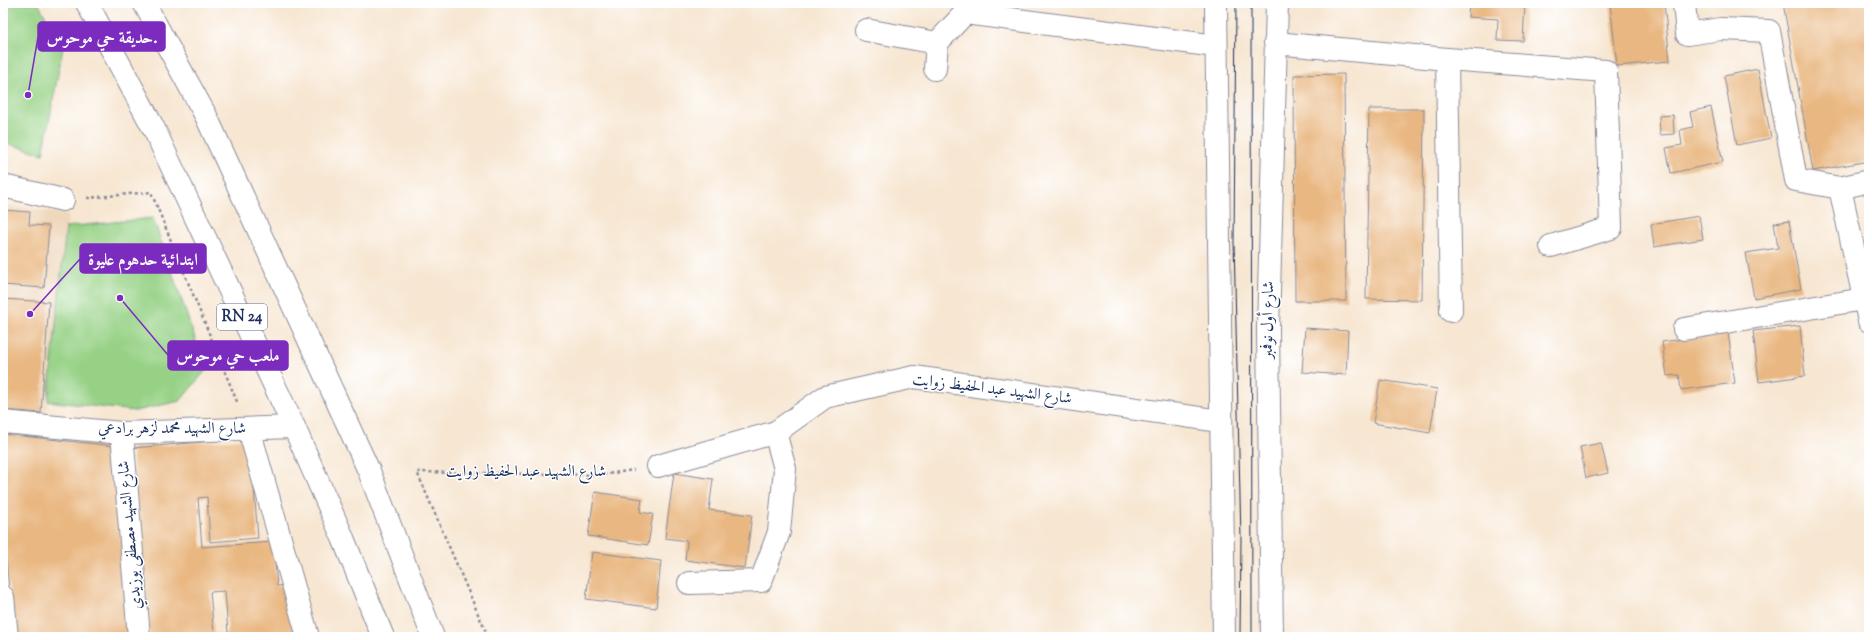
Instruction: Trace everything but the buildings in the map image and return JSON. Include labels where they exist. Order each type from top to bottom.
[{"type":"main road","name":"RN 24","points":[[87,3],[154,129],[294,427],[343,538],[383,637]]},
{"type":"main road","name":"RN 24","points":[[144,3],[206,116],[372,478],[433,637]]},
{"type":"main road","points":[[1216,3],[1220,420],[1224,637]]},
{"type":"main road","name":"شارع أول نوفمبر","points":[[1272,637],[1268,329],[1277,3]]},
{"type":"main road","points":[[1684,3],[1687,34],[1721,29],[1769,31],[1796,180],[1840,188],[1869,181]]},
{"type":"main road","points":[[935,69],[937,43],[963,8],[1216,46]]},
{"type":"main road","points":[[866,30],[937,43]]},
{"type":"main road","points":[[1275,43],[1447,59],[1606,71],[1611,228],[1551,246]]},
{"type":"main road","points":[[1447,59],[1450,311]]},
{"type":"main road","points":[[3,186],[63,200]]},
{"type":"main road","points":[[1840,188],[1869,321]]},
{"type":"main road","points":[[1684,330],[1864,299]]},
{"type":"main road","name":"شارع الشهيد عبد الحفيظ زوايت","points":[[658,466],[775,432],[825,397],[914,377],[1220,420]]},
{"type":"main road","name":"شارع الشهيد محمد لزهر برادعي","points":[[3,422],[122,433],[294,427]]},
{"type":"main road","points":[[249,429],[308,637]]},
{"type":"main road","points":[[689,583],[761,581],[779,532],[785,469],[775,432]]},
{"type":"main road","name":"شارع الشهيد مصطفى بوزيدي","points":[[122,433],[139,637]]},
{"type":"main road","points":[[3,597],[7,637]]},
{"type":"path","points":[[63,200],[151,192],[249,429]]},
{"type":"path","name":"شارع الشهيد عبد الحفيظ زوايت","points":[[488,637],[417,472],[600,475],[658,466]]},
{"type":"shaded area","points":[[3,204],[68,215],[46,419],[3,413]]},
{"type":"green space","points":[[3,3],[38,3],[63,48],[43,154],[3,142]]},
{"type":"green space","points":[[153,218],[206,370],[180,401],[135,411],[48,401],[66,227]]},
{"type":"tram line","points":[[1236,3],[1234,242],[1241,539],[1240,637]]},
{"type":"tram line","points":[[1251,3],[1252,637]]},
{"type":"place","name":"حديقة حي موحوس.","points":[[28,95]]},
{"type":"place","name":"ملعب حي موحوس","points":[[120,298]]},
{"type":"place","name":"ابتدائية حدهوم عليوة","points":[[30,314]]}]
